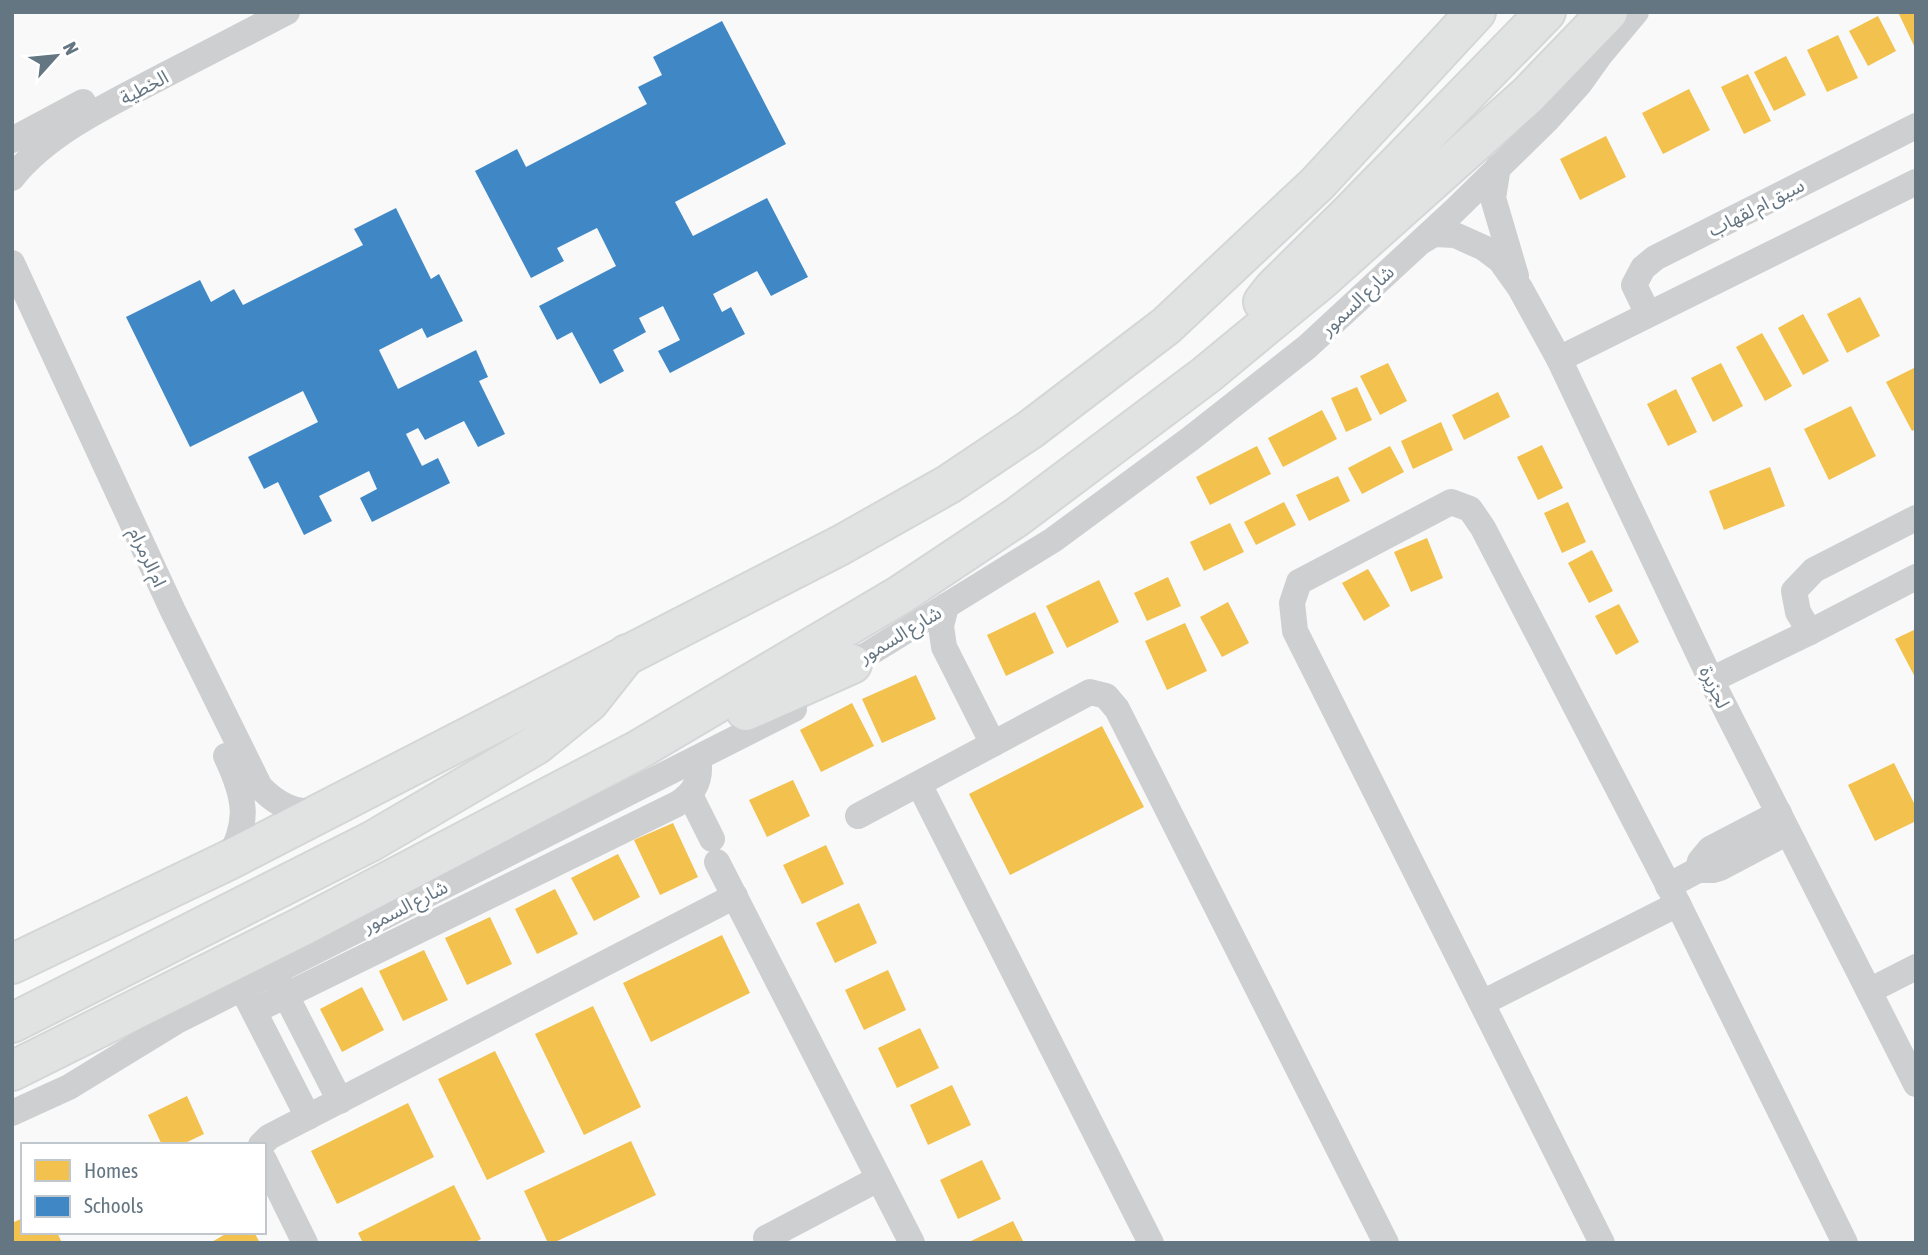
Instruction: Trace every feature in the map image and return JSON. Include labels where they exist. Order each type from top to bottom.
[{"type":"main road","points":[[12,964],[227,861],[841,545],[949,484],[1031,429],[1176,317],[1317,184],[1476,12]]},
{"type":"main road","points":[[1206,375],[1274,288],[1546,12]]},
{"type":"main road","name":"شارع السمور","points":[[12,1071],[303,926],[638,750],[900,595],[1017,517],[1206,375],[1321,280],[1527,96],[1608,12]]},
{"type":"main road","points":[[12,1023],[372,841],[536,745],[589,702],[627,654]]},
{"type":"main road","points":[[638,750],[721,722],[852,664]]},
{"type":"street","name":"الخطية","points":[[12,140],[255,12]]},
{"type":"street","name":"الخطية","points":[[12,178],[44,147],[99,111],[287,12]]},
{"type":"street","name":"شارع السمور","points":[[12,1113],[69,1087],[155,1034],[248,1000],[274,972],[824,692],[852,664],[1053,540],[1190,439],[1307,346],[1455,210],[1546,121],[1636,12]]},
{"type":"street","name":"سيق ام لقهاب","points":[[1648,314],[1634,285],[1643,268],[1655,258],[1916,126]]},
{"type":"street","name":"لجزيرة","points":[[1498,167],[1493,198],[1520,288]]},
{"type":"street","points":[[1559,359],[1916,182]]},
{"type":"street","name":"لجزيرة","points":[[1419,242],[1434,234],[1455,235],[1484,248],[1500,260],[1520,288],[1559,359],[1711,680],[1916,1084]]},
{"type":"street","name":"ام الرمرام","points":[[12,263],[173,611],[260,787],[280,804],[293,810],[320,813]]},
{"type":"street","name":"ام الرمرام","points":[[12,298],[152,605],[235,776],[241,792],[243,821],[227,861]]},
{"type":"street","points":[[1602,1243],[1294,631],[1292,603],[1299,582],[1451,502],[1470,509],[1483,528],[1673,895],[1845,1243]]},
{"type":"street","points":[[1810,632],[1798,612],[1794,591],[1814,570],[1916,518]]},
{"type":"street","points":[[1711,680],[1916,577]]},
{"type":"street","points":[[946,606],[942,626],[944,647],[993,744]]},
{"type":"street","points":[[901,634],[922,637],[944,647]]},
{"type":"street","points":[[858,816],[1090,692],[1106,696],[1116,709],[1386,1243]]},
{"type":"street","points":[[308,1117],[248,1000],[286,995],[670,808],[690,795],[698,781],[698,758]]},
{"type":"street","points":[[919,784],[1151,1243]]},
{"type":"street","points":[[690,795],[734,896],[912,1243]]},
{"type":"street","points":[[1482,1003],[1673,895],[1698,870],[1700,861],[1710,849],[1784,822]]},
{"type":"street","points":[[263,1143],[269,1137],[734,896]]},
{"type":"street","points":[[1869,991],[1916,967]]},
{"type":"street","points":[[274,972],[340,1101]]},
{"type":"street","points":[[266,1164],[305,1243]]},
{"type":"street","points":[[768,1243],[766,1238],[878,1179]]},
{"type":"building: Homes","points":[[1898,12],[1916,12],[1916,50]]},
{"type":"building: Homes","points":[[1878,16],[1896,51],[1868,66],[1849,31]]},
{"type":"building: Homes","points":[[1838,35],[1858,78],[1827,92],[1807,50]]},
{"type":"building: Homes","points":[[1786,56],[1806,95],[1774,111],[1754,72]]},
{"type":"building: Homes","points":[[1748,74],[1771,121],[1744,134],[1721,87]]},
{"type":"building: Homes","points":[[1689,89],[1710,130],[1663,154],[1642,113]]},
{"type":"building: Homes","points":[[1606,136],[1626,177],[1580,200],[1560,159]]},
{"type":"building: Homes","points":[[1860,297],[1880,336],[1847,353],[1827,314]]},
{"type":"building: Homes","points":[[1803,314],[1829,361],[1803,375],[1778,328]]},
{"type":"building: Homes","points":[[1762,333],[1792,386],[1765,401],[1736,347]]},
{"type":"building: Homes","points":[[1388,363],[1407,401],[1380,415],[1360,376]]},
{"type":"building: Homes","points":[[1721,363],[1743,406],[1713,422],[1691,378]]},
{"type":"building: Homes","points":[[1916,367],[1916,429],[1912,431],[1886,382]]},
{"type":"building: Homes","points":[[1357,387],[1372,420],[1346,432],[1331,398]]},
{"type":"building: Homes","points":[[1676,389],[1697,432],[1668,446],[1647,404]]},
{"type":"building: Homes","points":[[1498,392],[1510,417],[1464,440],[1452,415]]},
{"type":"building: Homes","points":[[1851,406],[1876,456],[1829,480],[1804,429]]},
{"type":"building: Homes","points":[[1322,410],[1337,439],[1283,467],[1268,438]]},
{"type":"building: Homes","points":[[1441,422],[1453,450],[1413,469],[1401,441]]},
{"type":"building: Homes","points":[[1542,445],[1563,488],[1538,500],[1517,457]]},
{"type":"building: Homes","points":[[1257,446],[1271,474],[1210,505],[1196,477]]},
{"type":"building: Homes","points":[[1390,446],[1404,472],[1362,494],[1348,468]]},
{"type":"building: Homes","points":[[1770,467],[1785,506],[1724,530],[1709,491]]},
{"type":"building: Homes","points":[[1338,476],[1350,501],[1309,521],[1296,495]]},
{"type":"building: Homes","points":[[1284,502],[1296,525],[1256,545],[1244,522]]},
{"type":"building: Homes","points":[[1568,502],[1586,542],[1562,553],[1544,513]]},
{"type":"building: Homes","points":[[1230,523],[1244,552],[1204,571],[1190,542]]},
{"type":"building: Homes","points":[[1427,538],[1443,578],[1411,592],[1394,552]]},
{"type":"building: Homes","points":[[1592,550],[1613,591],[1589,603],[1568,563]]},
{"type":"building: Homes","points":[[1368,569],[1390,606],[1364,621],[1342,583]]},
{"type":"building: Homes","points":[[1168,577],[1181,606],[1147,621],[1134,593]]},
{"type":"building: Homes","points":[[1099,580],[1119,622],[1067,648],[1046,606]]},
{"type":"building: Homes","points":[[1228,602],[1249,643],[1222,657],[1200,617]]},
{"type":"building: Homes","points":[[1619,604],[1639,642],[1616,655],[1595,616]]},
{"type":"building: Homes","points":[[1035,612],[1054,653],[1006,676],[987,635]]},
{"type":"building: Homes","points":[[1185,623],[1207,671],[1167,690],[1145,641]]},
{"type":"building: Homes","points":[[1916,629],[1916,679],[1895,639]]},
{"type":"building: Homes","points":[[916,675],[936,719],[882,743],[862,699]]},
{"type":"building: Homes","points":[[852,703],[874,746],[821,772],[800,730]]},
{"type":"building: Homes","points":[[1102,726],[1144,807],[1010,875],[969,794]]},
{"type":"building: Homes","points":[[1894,763],[1916,807],[1916,821],[1875,841],[1848,785]]},
{"type":"building: Homes","points":[[793,780],[810,816],[767,837],[749,800]]},
{"type":"building: Homes","points":[[673,823],[698,877],[660,895],[634,840]]},
{"type":"building: Homes","points":[[826,845],[844,884],[802,904],[783,865]]},
{"type":"building: Homes","points":[[618,854],[640,897],[594,921],[571,878]]},
{"type":"building: Homes","points":[[555,889],[578,934],[537,954],[515,909]]},
{"type":"building: Homes","points":[[859,903],[877,943],[835,963],[816,923]]},
{"type":"building: Homes","points":[[490,917],[512,964],[467,985],[445,938]]},
{"type":"building: Homes","points":[[722,935],[750,993],[651,1042],[623,983]]},
{"type":"building: Homes","points":[[424,950],[448,1000],[403,1021],[379,971]]},
{"type":"building: Homes","points":[[888,970],[906,1010],[864,1030],[845,990]]},
{"type":"building: Homes","points":[[362,987],[384,1030],[342,1052],[320,1009]]},
{"type":"building: Homes","points":[[593,1006],[641,1107],[584,1135],[535,1034]]},
{"type":"building: Homes","points":[[920,1028],[939,1068],[897,1088],[878,1048]]},
{"type":"building: Homes","points":[[495,1051],[545,1152],[487,1180],[438,1079]]},
{"type":"building: Homes","points":[[952,1085],[971,1125],[928,1145],[910,1105]]},
{"type":"building: Homes","points":[[187,1096],[204,1134],[185,1143],[161,1143],[148,1115]]},
{"type":"building: Homes","points":[[408,1103],[434,1157],[337,1204],[311,1151]]},
{"type":"building: Homes","points":[[631,1141],[656,1195],[548,1243],[524,1191]]},
{"type":"building: Homes","points":[[982,1160],[1001,1199],[958,1219],[940,1180]]},
{"type":"building: Homes","points":[[454,1185],[481,1239],[474,1243],[363,1243],[358,1233]]},
{"type":"building: Homes","points":[[21,1219],[21,1234],[58,1234],[62,1243],[12,1243],[12,1223]]},
{"type":"building: Homes","points":[[1013,1221],[1024,1243],[972,1243],[971,1241]]},
{"type":"building: Homes","points":[[226,1234],[255,1234],[260,1243],[210,1243]]},
{"type":"building: Schools","points":[[722,21],[786,144],[675,202],[693,236],[767,198],[808,277],[771,296],[757,271],[713,294],[722,312],[731,307],[745,334],[670,373],[658,351],[680,340],[663,306],[639,318],[646,332],[613,350],[624,371],[600,384],[572,332],[557,340],[539,306],[616,266],[597,228],[557,248],[564,261],[531,278],[475,171],[517,149],[526,167],[647,104],[638,87],[662,75],[653,57]]},
{"type":"building: Schools","points":[[396,208],[431,279],[439,274],[463,321],[427,338],[422,328],[379,350],[398,389],[476,350],[488,377],[479,381],[505,434],[478,447],[464,421],[425,440],[418,428],[406,434],[422,466],[438,458],[450,483],[372,522],[360,498],[377,489],[369,471],[319,496],[332,521],[304,535],[278,482],[264,489],[248,457],[318,422],[303,391],[190,447],[126,317],[200,280],[211,302],[234,289],[243,305],[363,245],[354,229]]}]
